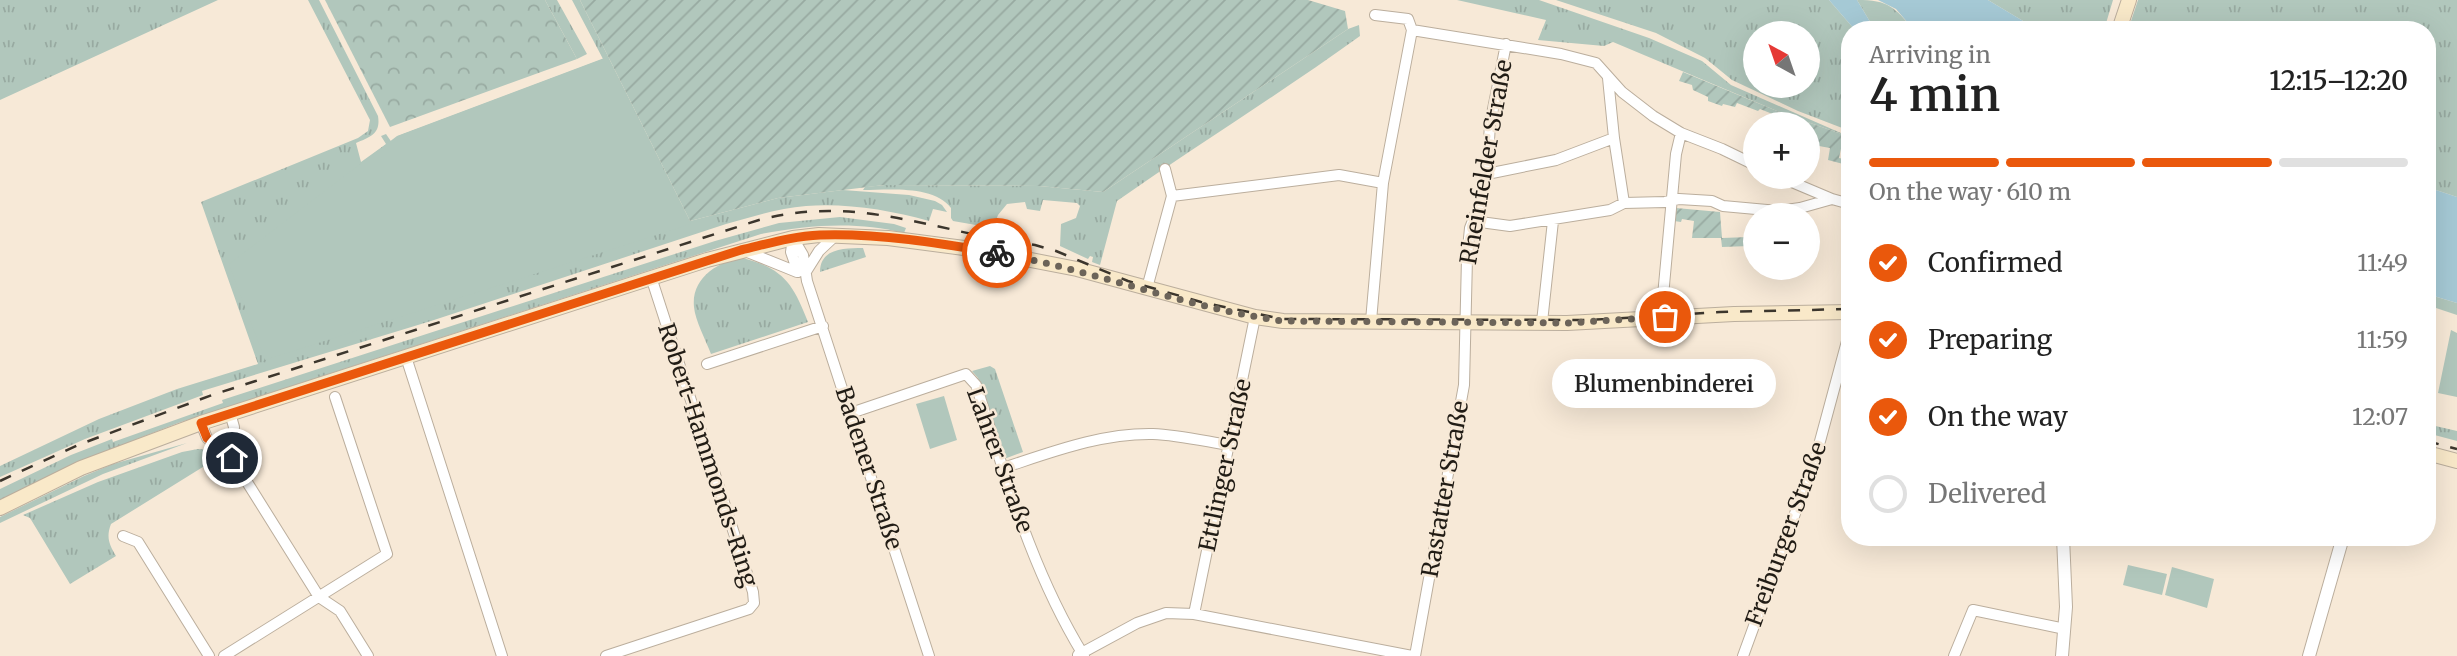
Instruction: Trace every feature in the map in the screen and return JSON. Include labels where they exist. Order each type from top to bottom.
[{"type":"main road","points":[[2122,21],[2129,0]]},
{"type":"main road","points":[[0,508],[81,468],[201,423],[651,277],[741,250],[793,238],[836,235],[918,241],[1000,253],[1077,270],[1255,317],[1283,321],[1542,323],[1841,312]]},
{"type":"main road","points":[[2436,455],[2457,461]]},
{"type":"street","points":[[1371,321],[1383,183],[1412,30],[1408,19],[1375,15]]},
{"type":"street","points":[[1412,30],[1506,44],[1596,63],[1622,92],[1653,116],[1681,134],[1743,159]]},
{"type":"street","name":"Rheinfelder Straße","points":[[1466,322],[1467,258],[1471,228],[1487,174],[1490,124],[1506,44]]},
{"type":"street","points":[[1608,78],[1624,203]]},
{"type":"street","points":[[1661,318],[1676,155],[1681,134]]},
{"type":"street","points":[[1487,174],[1556,160],[1614,138]]},
{"type":"street","points":[[1147,288],[1172,196],[1165,169]]},
{"type":"street","points":[[1172,196],[1339,175],[1383,183]]},
{"type":"street","points":[[1808,189],[1841,202]]},
{"type":"street","points":[[1474,221],[1510,226],[1610,210],[1624,203],[1679,199],[1777,211],[1832,199]]},
{"type":"street","points":[[1542,323],[1553,221]]},
{"type":"street","points":[[741,250],[804,274],[819,251],[836,235]]},
{"type":"street","name":"Badener Straße","points":[[793,238],[791,252],[804,274],[823,326],[929,656]]},
{"type":"street","name":"Robert-Hammonds-Ring","points":[[606,656],[749,609],[754,603],[753,592],[651,277]]},
{"type":"street","name":"Ettlinger Straße","points":[[1194,614],[1255,317]]},
{"type":"street","name":"Rastatter Straße","points":[[1413,656],[1464,384],[1466,322]]},
{"type":"street","points":[[706,364],[823,326]]},
{"type":"street","points":[[406,357],[502,656]]},
{"type":"street","name":"Freiburger Straße","points":[[1743,656],[1816,456],[1841,363]]},
{"type":"street","name":"Lahrer Straße","points":[[851,413],[966,374],[976,384],[1037,563],[1055,606],[1081,655]]},
{"type":"street","points":[[224,656],[387,554],[335,397]]},
{"type":"street","points":[[230,414],[234,428],[232,458]]},
{"type":"street","points":[[201,423],[207,438],[232,458],[319,597],[340,611],[368,656]]},
{"type":"street","points":[[1003,468],[1081,443],[1127,435],[1154,434],[1229,444]]},
{"type":"street","points":[[124,536],[138,542],[209,656]]},
{"type":"street","points":[[2062,656],[2065,629],[2063,546]]},
{"type":"street","points":[[2309,656],[2340,546]]},
{"type":"street","points":[[1954,656],[1973,610],[2065,629]]},
{"type":"street","points":[[1081,655],[1146,620],[1166,613],[1194,614],[1413,656]]},
{"type":"green space","points":[[0,0],[218,0],[0,100]]},
{"type":"green space","points":[[308,0],[319,0],[378,116],[376,131],[356,143],[361,162],[386,144],[381,136],[386,134],[399,153],[407,151],[398,136],[603,59],[572,0],[580,0],[690,221],[778,198],[843,190],[909,195],[935,201],[947,212],[933,209],[929,221],[868,208],[806,206],[726,224],[431,321],[202,391],[203,395],[85,439],[0,477],[0,466],[99,419],[177,389],[258,364],[201,202],[358,138],[368,131],[370,120]]},
{"type":"green space","points":[[325,0],[545,0],[577,59],[390,127]]},
{"type":"green space","points":[[545,0],[557,0],[587,54],[577,59]]},
{"type":"green space","points":[[580,0],[1308,0],[1345,11],[1348,29],[1103,192],[1039,186],[884,185],[778,198],[690,221]]},
{"type":"green space","points":[[1457,0],[1539,0],[1649,38],[1702,61],[1731,85],[1743,90],[1743,97],[1613,42],[1604,46],[1538,40],[1546,20]]},
{"type":"green space","points":[[1556,0],[1829,0],[1847,21],[1841,21],[1841,128],[1820,119],[1820,112],[1801,112],[1770,98],[1820,98],[1820,21],[1743,21],[1743,85],[1732,80],[1705,58],[1656,33]]},
{"type":"green space","points":[[1857,0],[1884,3],[1906,21],[1870,21]]},
{"type":"green space","points":[[1988,0],[2113,0],[2107,21],[2023,21]]},
{"type":"green space","points":[[2138,0],[2457,0],[2457,197],[2436,190],[2436,21],[2131,21]]},
{"type":"green space","points":[[1359,25],[1360,36],[1117,201],[1100,265],[1092,262],[1093,257],[1088,259],[1060,246],[1061,224],[1076,218],[1080,206],[1077,203],[1043,200],[1040,211],[1027,209],[1025,202],[1007,204],[998,215],[993,228],[953,221],[951,208],[933,195],[910,190],[863,190],[865,187],[885,185],[1039,186],[1103,192],[1348,29]]},
{"type":"green space","points":[[607,57],[691,224],[265,360],[229,264],[397,136]]},
{"type":"green space","points":[[1683,72],[1780,112],[1758,111],[1737,103],[1735,107],[1722,106],[1708,101],[1708,97],[1693,90],[1692,85],[1679,81]]},
{"type":"green space","points":[[1746,98],[1761,98],[1793,112],[1780,112]]},
{"type":"green space","points":[[1820,124],[1841,133],[1820,126]]},
{"type":"green space","points":[[1820,126],[1841,134],[1841,163],[1828,160],[1830,148],[1820,146]]},
{"type":"green space","points":[[1676,208],[1720,212],[1722,238],[1743,237],[1743,246],[1722,247],[1721,238],[1692,238],[1694,221],[1674,221]]},
{"type":"green space","points":[[840,217],[906,228],[904,233],[868,227],[832,226],[761,234],[178,423],[81,461],[0,501],[0,489],[71,455],[223,403],[222,400],[715,241],[779,223]]},
{"type":"green space","points":[[863,248],[866,257],[820,272],[824,258],[829,254],[841,249]]},
{"type":"green space","points":[[743,258],[778,273],[792,288],[808,322],[711,354],[695,312],[694,297],[697,288],[716,267]]},
{"type":"green space","points":[[2436,297],[2457,303],[2457,315],[2436,308]]},
{"type":"green space","points":[[2451,330],[2457,333],[2457,397],[2438,393]]},
{"type":"green space","points":[[990,366],[995,369],[1023,452],[1004,459],[978,378],[972,371]]},
{"type":"green space","points":[[944,396],[957,440],[930,449],[916,404]]},
{"type":"green space","points":[[2436,426],[2457,431],[2457,441],[2436,435]]},
{"type":"green space","points":[[187,443],[103,474],[0,523],[0,517],[84,476],[113,464]]},
{"type":"green space","points":[[210,450],[219,457],[111,524],[109,540],[116,556],[70,584],[30,518],[23,515],[98,482],[182,452]]},
{"type":"green space","points":[[2128,565],[2167,574],[2162,595],[2123,585]]},
{"type":"green space","points":[[2172,567],[2214,579],[2207,608],[2165,595]]},
{"type":"water","points":[[1829,0],[1857,0],[1870,21],[1847,21]]},
{"type":"water","points":[[1878,0],[1988,0],[2023,21],[1906,21],[1896,9]]},
{"type":"water","points":[[2436,190],[2457,197],[2457,303],[2436,297]]},
{"type":"railway","points":[[0,481],[78,445],[212,395],[759,220],[809,212],[878,215],[1035,245],[1128,281],[1201,302],[1282,319],[1590,320],[1720,312],[1841,309]]},
{"type":"railway","points":[[2436,443],[2457,449]]},
{"type":"way so far","points":[[997,253],[1087,272],[1237,313],[1283,321],[1567,323],[1665,317]]},
{"type":"place","name":"Blumenbinderei","points":[[1665,317]]},
{"type":"route","points":[[232,458],[207,438],[201,423],[741,250],[793,238],[836,235],[918,241],[997,253]]}]
